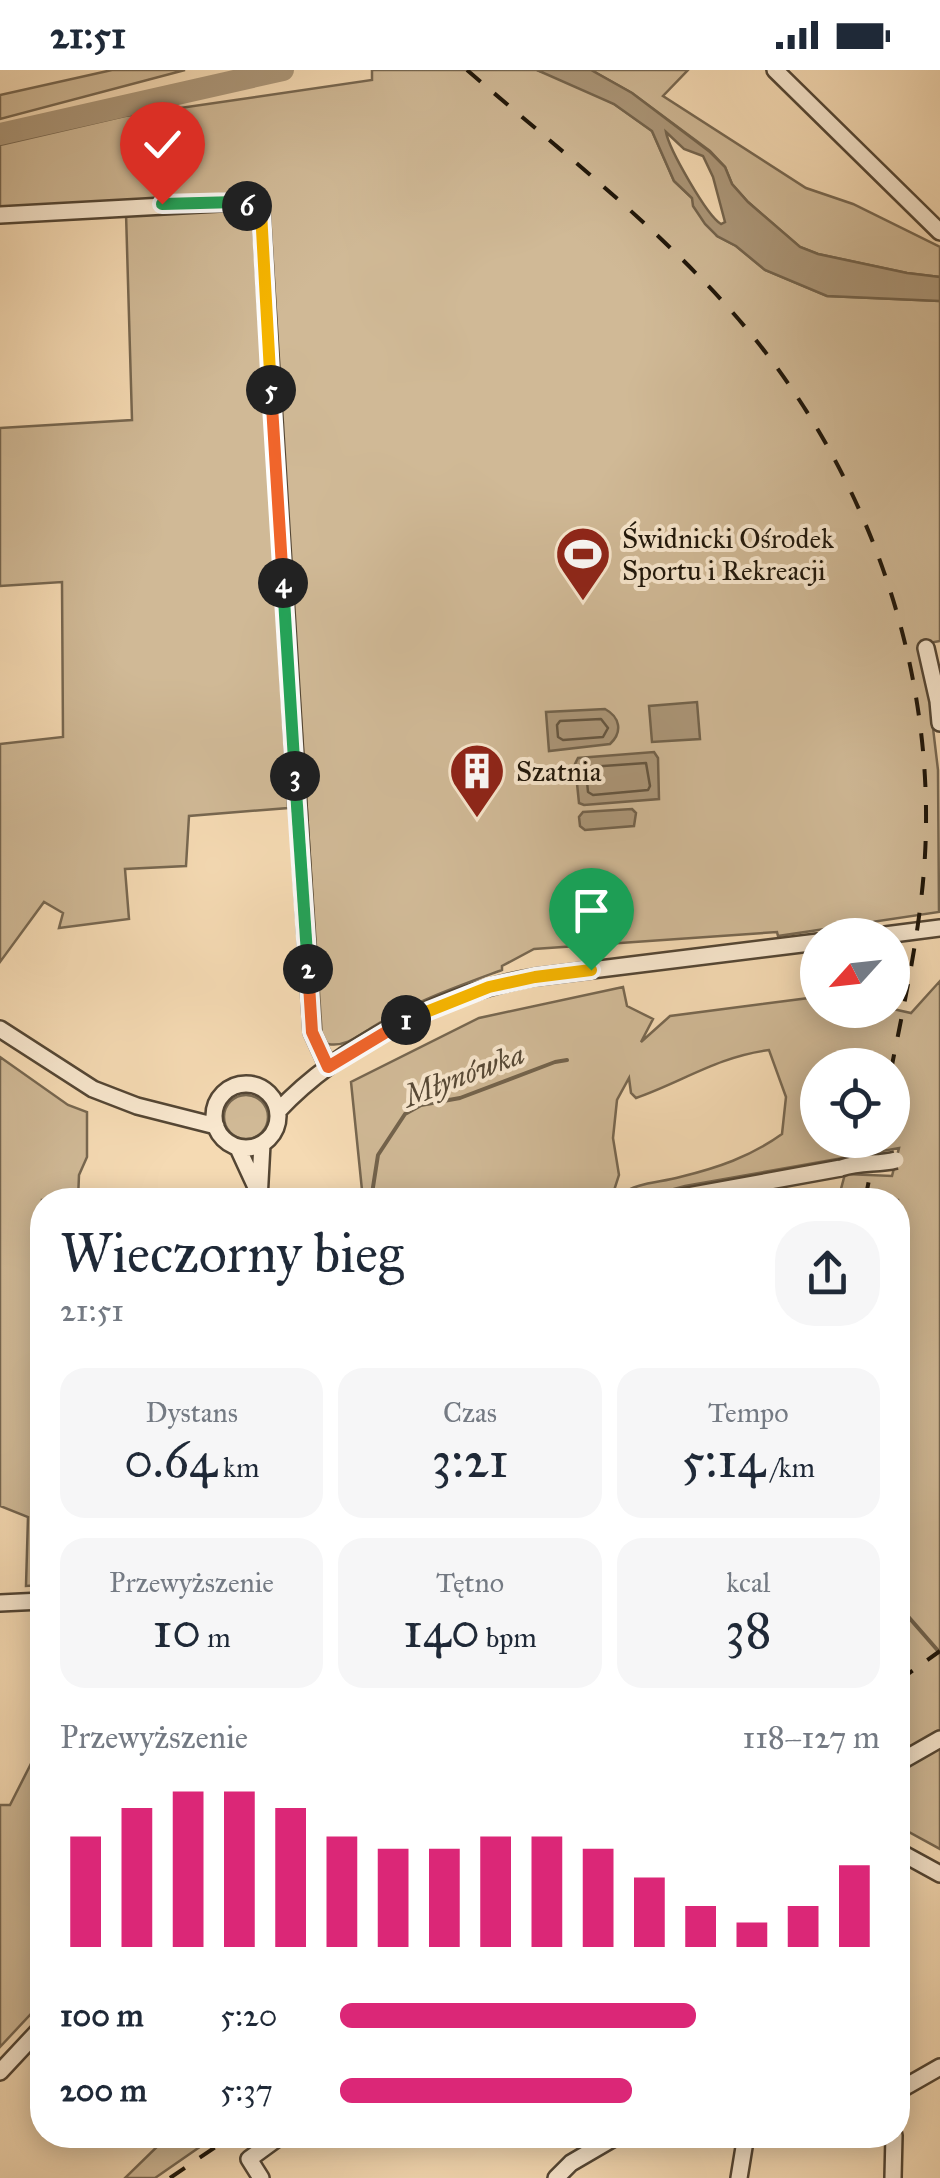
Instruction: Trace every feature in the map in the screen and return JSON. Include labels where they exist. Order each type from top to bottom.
[{"type":"street","points":[[776,70],[940,232]]},
{"type":"street","points":[[0,215],[237,202],[261,212],[312,1032],[328,1067]]},
{"type":"street","points":[[926,648],[939,701],[940,723]]},
{"type":"street","points":[[910,932],[940,928]]},
{"type":"street","points":[[164,1111],[198,1107],[236,1086],[247,1084],[267,1091],[328,1067],[405,1020],[489,987],[516,980],[800,944]]},
{"type":"street","points":[[0,1030],[94,1090],[137,1106],[216,1126]]},
{"type":"street","points":[[278,1111],[328,1067]]},
{"type":"street","points":[[238,1148],[262,1144],[276,1130],[278,1111],[267,1091]]},
{"type":"street","points":[[220,1098],[215,1107],[216,1126],[220,1136],[238,1148],[255,1188]]},
{"type":"street","points":[[260,1188],[262,1144]]},
{"type":"street","points":[[731,1188],[862,1161],[896,1160]]},
{"type":"street","points":[[0,1603],[30,1602]]},
{"type":"street","points":[[910,1756],[940,1739]]},
{"type":"street","points":[[910,1858],[940,1874]]},
{"type":"street","points":[[0,2072],[30,2040]]},
{"type":"street","points":[[910,2084],[940,2068]]},
{"type":"street","points":[[261,2178],[249,2159],[264,2148]]},
{"type":"street","points":[[556,2178],[571,2163],[597,2148]]},
{"type":"street","points":[[739,2178],[744,2148]]},
{"type":"street","points":[[893,2178],[894,2148]]},
{"type":"shaded area","points":[[112,70],[185,70],[0,119],[0,95]]},
{"type":"shaded area","name":"Świdnicki Ośrodek Sportu i Rekreacji","points":[[372,70],[537,70],[571,82],[614,104],[652,131],[674,181],[692,198],[717,236],[765,270],[827,296],[940,301],[940,641],[923,644],[938,770],[939,912],[899,918],[800,918],[800,933],[778,936],[777,932],[534,949],[502,966],[502,970],[419,1003],[351,1040],[328,1044],[322,1037],[266,192],[0,210],[0,145],[125,116],[372,80]]},
{"type":"shaded area","points":[[591,70],[688,70],[663,96],[806,188],[853,204],[940,247],[940,277],[818,254],[800,247],[748,202],[710,151],[632,93]]},
{"type":"shaded area","points":[[234,210],[255,231],[288,808],[189,816],[186,866],[125,869],[129,919],[59,928],[63,913],[44,902],[0,962],[0,744],[63,737],[62,582],[0,586],[0,428],[132,420],[126,213]]},
{"type":"shaded area","points":[[940,981],[940,1849],[910,1833],[910,1188],[841,1188],[845,1174],[892,1176],[896,1158],[910,1158],[910,1048],[800,1048],[800,1158],[843,1158],[678,1188],[634,1188],[733,1161],[782,1134],[786,1097],[769,1050],[717,1064],[636,1098],[631,1093],[629,1078],[617,1100],[613,1138],[619,1175],[615,1188],[362,1188],[351,1082],[479,1018],[623,987],[627,1006],[653,1019],[641,1042],[670,1016],[800,999],[800,1028],[910,1028],[910,1013]]},
{"type":"shaded area","points":[[0,1057],[68,1105],[87,1112],[87,1157],[78,1188],[30,1188],[30,1586],[26,1586],[28,1517],[0,1506]]},
{"type":"shaded area","points":[[246,1095],[262,1101],[268,1117],[262,1133],[246,1139],[230,1133],[224,1117],[230,1101]]},
{"type":"shaded area","points":[[30,1766],[30,2015],[0,2047],[0,1805],[10,1805]]},
{"type":"shaded area","points":[[156,2148],[198,2148],[155,2178],[125,2178]]},
{"type":"water","points":[[537,70],[591,70],[632,93],[710,152],[748,202],[800,247],[818,254],[940,277],[940,301],[827,296],[765,270],[705,224],[692,198],[674,181],[652,131],[614,104]],"holes":[[[666,132],[684,149],[703,156],[725,222],[721,224],[698,196]]]},
{"type":"water","points":[[697,702],[700,739],[652,742],[649,706]]},
{"type":"water","points":[[605,709],[618,725],[610,744],[549,751],[546,712]]},
{"type":"water","points":[[654,752],[658,758],[659,799],[579,803],[575,764],[578,758]]},
{"type":"water","points":[[632,809],[636,813],[634,826],[585,830],[580,826],[583,812]]},
{"type":"waterway","points":[[0,134],[283,70]]},
{"type":"waterway","name":"Młynówka","points":[[373,1188],[378,1155],[405,1114],[421,1105],[460,1098],[567,1060]]},
{"type":"waterway","points":[[910,1619],[940,1653]]},
{"type":"railway","points":[[467,70],[633,213],[726,305],[773,363],[815,425],[851,491],[880,560],[902,632],[917,706],[925,780],[920,908],[895,1048]]},
{"type":"railway","points":[[867,1188],[873,1158]]},
{"type":"railway","points":[[910,1672],[940,1651]]},
{"type":"railway","points":[[170,2178],[214,2148]]},
{"type":"place","name":"Świdnicki Ośrodek Sportu i Rekreacji","points":[[583,603]]},
{"type":"place","name":"Szatnia","points":[[477,820]]},
{"type":"route","points":[[162,204],[237,202],[261,212],[300,855],[312,1032],[317,1048],[328,1067],[405,1020],[489,987],[591,970]]}]
